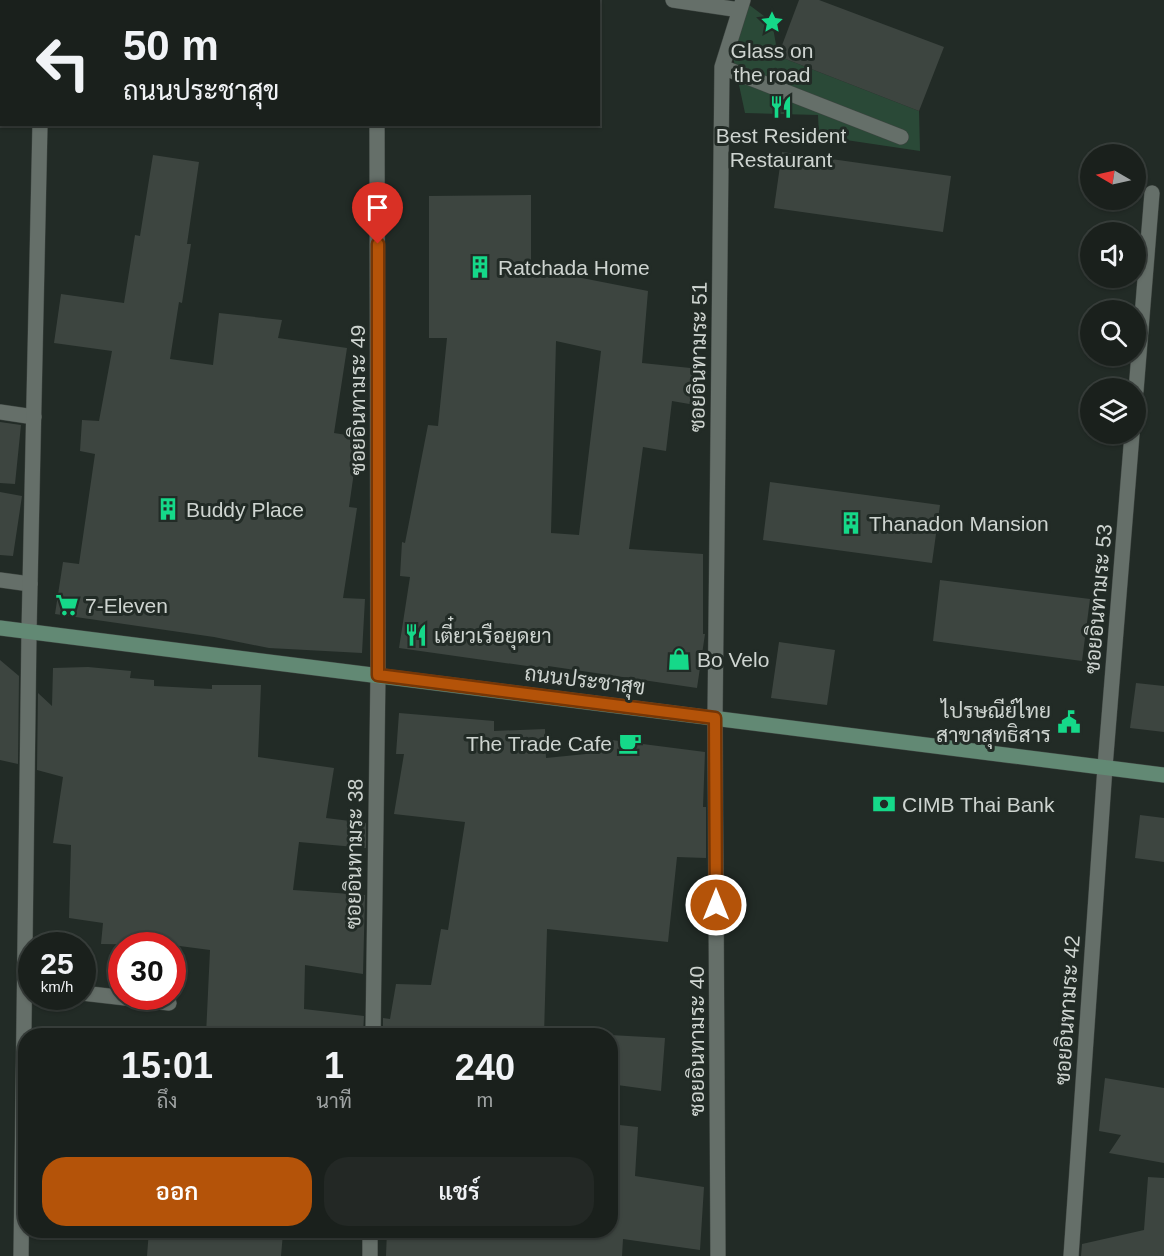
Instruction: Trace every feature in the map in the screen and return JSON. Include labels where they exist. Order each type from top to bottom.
[{"type":"street","points":[[673,0],[741,5]]},
{"type":"street","name":"ซอยอินทามระ 51","points":[[715,718],[722,68],[741,5]]},
{"type":"street","points":[[722,68],[901,137]]},
{"type":"street","points":[[28,932],[29,632],[40,126]]},
{"type":"street","name":"ซอยอินทามระ 49","points":[[377,126],[378,675]]},
{"type":"street","points":[[1137,378],[1152,193]]},
{"type":"street","points":[[0,412],[34,417]]},
{"type":"street","name":"ซอยอินทามระ 53","points":[[1105,767],[1131,444]]},
{"type":"street","points":[[0,580],[30,584]]},
{"type":"street","name":"ถนนประชาสุข","points":[[0,628],[1164,776]]},
{"type":"street","name":"ซอยอินทามระ 38","points":[[373,1028],[378,675]]},
{"type":"street","name":"ซอยอินทามระ 40","points":[[715,718],[718,1256]]},
{"type":"street","name":"ซอยอินทามระ 42","points":[[1071,1256],[1105,767]]},
{"type":"street","points":[[27,1010],[27,1028]]},
{"type":"street","points":[[21,1238],[21,1256]]},
{"type":"street","points":[[370,1238],[370,1256]]},
{"type":"green space","points":[[748,4],[772,22],[778,56],[919,111],[920,151],[819,136],[818,115],[745,113],[733,57]]},
{"type":"building","points":[[799,0],[819,0],[944,47],[919,111],[778,56]]},
{"type":"building","points":[[782,152],[951,176],[943,232],[774,208]]},
{"type":"building","points":[[153,155],[199,162],[187,244],[191,244],[170,359],[213,365],[219,313],[282,320],[278,338],[347,348],[334,433],[359,437],[349,507],[357,508],[343,598],[365,599],[362,653],[269,648],[214,637],[55,614],[63,562],[79,564],[95,454],[80,451],[82,420],[99,421],[112,351],[54,343],[61,294],[124,303],[135,235],[140,236]]},
{"type":"building","points":[[531,195],[531,268],[648,291],[642,363],[700,369],[701,406],[672,401],[666,451],[643,447],[629,549],[703,554],[703,634],[705,634],[697,688],[548,666],[548,669],[399,648],[410,577],[400,576],[402,542],[405,543],[428,425],[438,426],[447,338],[429,338],[429,196]],"holes":[[[556,341],[601,351],[579,535],[551,533]]]},
{"type":"building","points":[[0,422],[21,425],[15,484],[0,483]]},
{"type":"building","name":"Thanadon Mansion","points":[[770,482],[940,505],[932,563],[763,540]]},
{"type":"building","points":[[0,492],[22,496],[13,556],[0,555]]},
{"type":"building","points":[[940,580],[1090,599],[1082,661],[933,641]]},
{"type":"building","points":[[779,642],[835,650],[827,705],[771,698]]},
{"type":"building","points":[[0,660],[19,676],[18,764],[0,760]]},
{"type":"building","points":[[88,667],[131,671],[130,678],[154,680],[154,686],[212,689],[212,685],[261,685],[258,757],[334,768],[326,818],[366,823],[366,848],[299,842],[293,890],[365,895],[363,974],[305,965],[304,1009],[364,1016],[363,1028],[206,1028],[210,950],[186,947],[186,932],[108,932],[108,944],[101,944],[103,923],[69,918],[71,845],[53,843],[63,777],[37,770],[38,693],[52,706],[53,668]]},
{"type":"building","points":[[1136,683],[1164,686],[1164,732],[1130,728]]},
{"type":"building","points":[[399,713],[494,721],[494,731],[545,729],[546,758],[596,753],[596,738],[705,752],[703,807],[706,807],[706,858],[677,857],[668,942],[547,929],[544,1028],[383,1028],[383,1018],[390,1019],[396,984],[431,985],[441,929],[448,930],[465,822],[394,814],[404,754],[396,754]]},
{"type":"building","points":[[1140,815],[1164,818],[1164,862],[1135,858]]},
{"type":"building","points":[[618,1035],[665,1038],[661,1091],[618,1085]]},
{"type":"building","points":[[1105,1078],[1164,1088],[1164,1163],[1109,1153],[1121,1135],[1099,1131]]},
{"type":"building","points":[[618,1125],[638,1127],[635,1176],[704,1187],[700,1250],[623,1239],[622,1256],[386,1256],[387,1238],[618,1238]]},
{"type":"building","points":[[1148,1177],[1164,1178],[1164,1256],[1081,1256],[1082,1244],[1144,1230]]},
{"type":"building","points":[[148,1238],[283,1238],[281,1256],[147,1256]]},
{"type":"place","name":"Glass on the road","points":[[772,22]]},
{"type":"place","name":"Best Resident Restaurant","points":[[781,107]]},
{"type":"place","name":"Ratchada Home","points":[[480,267]]},
{"type":"place","name":"Buddy Place","points":[[168,509]]},
{"type":"place","name":"Thanadon Mansion","points":[[851,523]]},
{"type":"place","name":"7-Eleven","points":[[67,605]]},
{"type":"place","name":"เตี๋ยวเรือยุดยา","points":[[416,635]]},
{"type":"place","name":"Bo Velo","points":[[679,659]]},
{"type":"place","name":"ไปรษณีย์ไทย สาขาสุทธิสาร","points":[[1069,722]]},
{"type":"place","name":"The Trade Cafe","points":[[630,743]]},
{"type":"place","name":"CIMB Thai Bank","points":[[884,804]]},
{"type":"route","points":[[378,244],[378,675],[715,718],[716,905]]}]
